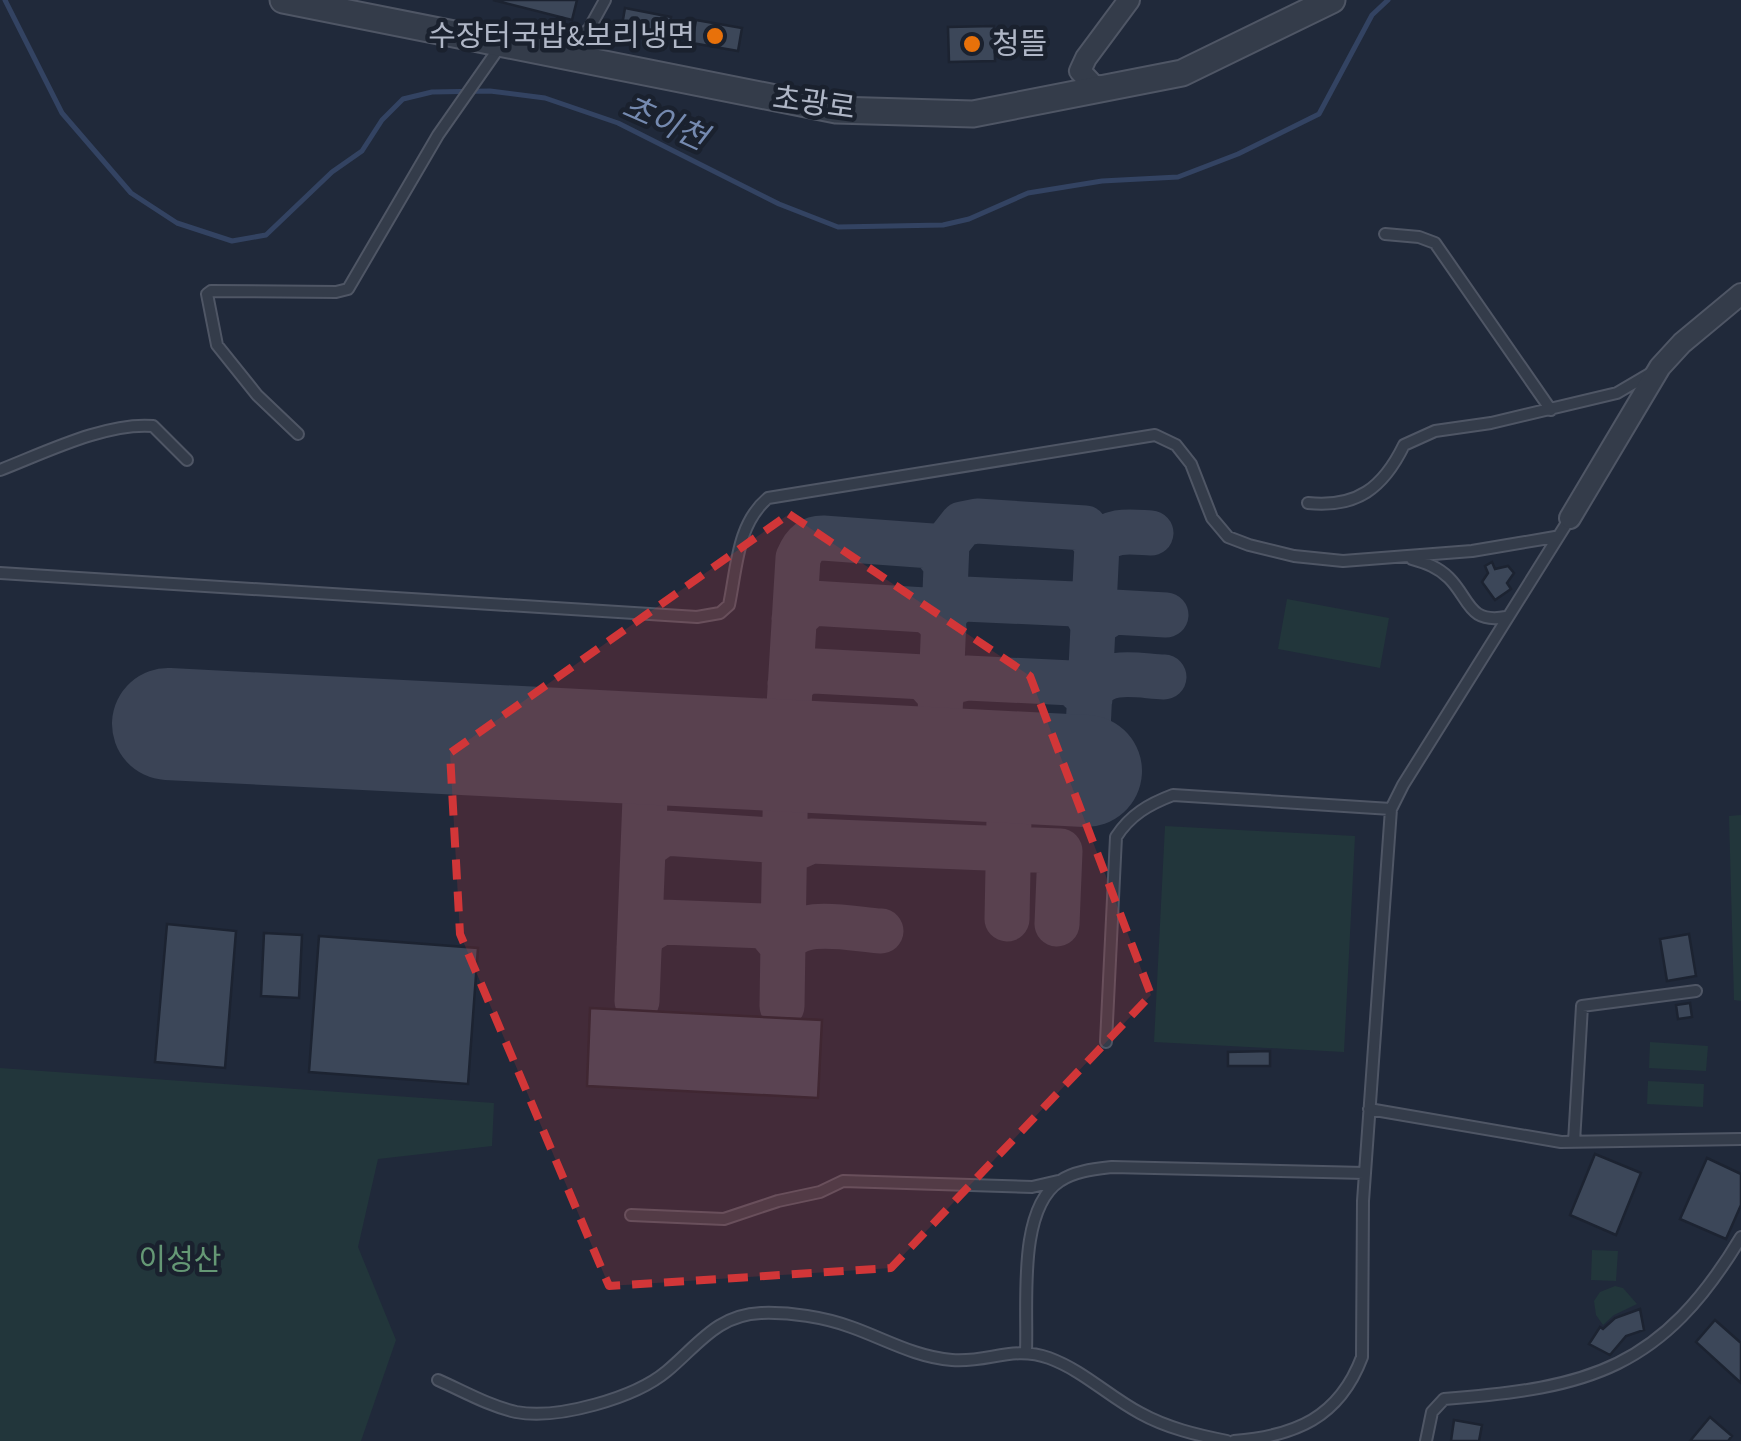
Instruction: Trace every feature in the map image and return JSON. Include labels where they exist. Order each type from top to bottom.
[{"type":"street","name":"초광로","points":[[283,0],[836,110],[973,114],[1182,73],[1332,0]]},
{"type":"street","points":[[1106,88],[1093,85],[1080,71],[1129,0]]},
{"type":"street","points":[[1570,518],[1660,367],[1741,294]]},
{"type":"lane","points":[[559,57],[589,29],[605,0]]},
{"type":"lane","points":[[298,434],[258,395],[217,345],[208,294],[229,290],[348,289],[400,198],[501,45]]},
{"type":"lane","points":[[1385,234],[1419,236],[1435,243],[1551,410]]},
{"type":"lane","points":[[1308,503],[1332,506],[1367,494],[1392,469],[1404,444],[1435,431],[1617,394],[1660,367]]},
{"type":"lane","points":[[0,470],[111,430],[139,425],[154,426],[187,460]]},
{"type":"lane","points":[[0,573],[697,618],[720,614],[729,605],[744,531],[753,511],[768,498],[1155,435],[1176,445],[1191,464],[1212,518],[1228,537],[1310,558],[1343,561],[1404,556],[1526,544],[1556,537]]},
{"type":"lane","points":[[438,1380],[510,1410],[540,1414],[569,1410],[652,1381],[729,1318],[764,1313],[850,1326],[900,1348],[952,1360],[978,1360],[1026,1350],[1073,1367],[1141,1414],[1190,1434],[1230,1441],[1266,1438],[1297,1429],[1326,1412],[1353,1381],[1362,1357],[1365,1173],[1391,809],[1570,518]]},
{"type":"lane","points":[[1404,556],[1436,567],[1453,582],[1476,614],[1506,617]]},
{"type":"lane","points":[[1106,1042],[1116,837],[1125,822],[1149,804],[1173,796],[1391,809]]},
{"type":"lane","points":[[1574,1142],[1582,1006],[1696,991]]},
{"type":"lane","points":[[1369,1109],[1574,1142],[1741,1139]]},
{"type":"lane","points":[[631,1214],[724,1219],[820,1192],[843,1181],[1032,1186],[1112,1168],[1365,1173]]},
{"type":"lane","points":[[1026,1350],[1030,1227],[1046,1194],[1060,1181]]},
{"type":"lane","points":[[1426,1441],[1432,1412],[1444,1399],[1519,1393],[1565,1383],[1608,1370],[1647,1347],[1690,1308],[1716,1277],[1741,1237]]},
{"type":"highlighted area","points":[[789,514],[1030,676],[1151,995],[891,1268],[609,1286],[460,934],[450,753]]},
{"type":"green space","points":[[1287,599],[1389,618],[1380,668],[1278,649]]},
{"type":"green space","points":[[1741,815],[1741,1001],[1734,1000],[1729,816]]},
{"type":"green space","points":[[1165,826],[1355,836],[1344,1052],[1154,1042]]},
{"type":"green space","points":[[1650,1042],[1708,1046],[1706,1071],[1649,1068]]},
{"type":"green space","name":"이성산","points":[[0,1068],[494,1103],[492,1146],[378,1159],[358,1247],[396,1340],[361,1441],[0,1441]]},
{"type":"green space","points":[[1648,1081],[1704,1084],[1703,1107],[1647,1104]]},
{"type":"green space","points":[[1592,1250],[1618,1251],[1616,1281],[1591,1280]]},
{"type":"green space","points":[[1615,1286],[1623,1288],[1637,1304],[1603,1325],[1596,1315],[1594,1301],[1600,1292]]},
{"type":"building","points":[[493,0],[577,0],[572,20]]},
{"type":"building","points":[[625,8],[671,17],[667,40],[621,31]]},
{"type":"building","points":[[696,20],[742,28],[738,51],[692,43]]},
{"type":"building","name":"청뜰","points":[[994,26],[995,61],[949,62],[948,27]]},
{"type":"building","points":[[1492,562],[1495,569],[1508,566],[1514,573],[1507,583],[1511,589],[1495,600],[1482,582],[1488,573],[1485,566]]},
{"type":"building","points":[[167,924],[236,931],[225,1068],[155,1062]]},
{"type":"building","points":[[264,933],[302,935],[299,998],[261,996]]},
{"type":"building","points":[[1689,934],[1696,976],[1667,981],[1660,939]]},
{"type":"building","points":[[319,936],[478,948],[468,1084],[309,1072]]},
{"type":"building","points":[[1690,1003],[1692,1017],[1678,1019],[1676,1005]]},
{"type":"building","points":[[590,1008],[822,1020],[818,1098],[587,1086]]},
{"type":"building","points":[[1270,1051],[1270,1066],[1228,1066],[1228,1052]]},
{"type":"building","points":[[1595,1154],[1641,1173],[1616,1235],[1570,1215]]},
{"type":"building","points":[[1707,1158],[1741,1174],[1741,1205],[1726,1239],[1680,1219]]},
{"type":"building","points":[[1640,1309],[1644,1330],[1626,1336],[1610,1355],[1589,1344],[1600,1327],[1603,1329],[1615,1318]]},
{"type":"building","points":[[1715,1320],[1741,1343],[1741,1383],[1696,1342]]},
{"type":"building","points":[[1710,1417],[1732,1436],[1728,1441],[1690,1441]]},
{"type":"building","points":[[1454,1420],[1482,1425],[1479,1441],[1451,1441]]},
{"type":"waterway","name":"초이천","points":[[5,0],[62,113],[131,193],[177,223],[232,241],[266,235],[332,172],[362,151],[382,120],[403,99],[432,92],[490,91],[545,98],[618,123],[779,204],[838,227],[943,225],[969,219],[1028,193],[1102,181],[1178,177],[1238,154],[1319,114],[1372,15],[1388,0]]},
{"type":"taxiway","points":[[938,763],[947,543],[962,524],[977,521],[1085,528],[1097,545],[1086,771]]},
{"type":"taxiway","points":[[1097,545],[1115,533],[1151,533]]},
{"type":"taxiway","points":[[782,1006],[786,755],[798,558],[807,544],[823,538],[932,546],[946,564]]},
{"type":"taxiway","points":[[944,615],[964,599],[1075,604],[1086,611],[1093,625],[1113,612],[1166,615]]},
{"type":"taxiway","points":[[794,619],[811,603],[925,610],[944,629]]},
{"type":"taxiway","points":[[790,684],[805,672],[815,671],[924,677],[941,696]]},
{"type":"taxiway","points":[[1090,691],[1097,683],[1114,676],[1164,677]]},
{"type":"taxiway","points":[[941,696],[949,682],[967,678],[1072,683],[1090,699]]},
{"type":"taxiway","points":[[637,1001],[647,748]]},
{"type":"taxiway","points":[[1007,919],[1010,767]]},
{"type":"taxiway","points":[[643,848],[664,833],[770,840],[785,853]]},
{"type":"taxiway","points":[[784,860],[791,850],[811,841],[1060,851],[1057,924]]},
{"type":"taxiway","points":[[639,948],[642,934],[662,922],[766,926],[783,946],[790,936],[813,927],[881,931]]},
{"type":"runway","points":[[168,724],[1086,771]]},
{"type":"place","name":"수장터국밥&보리냉면","points":[[715,36]]},
{"type":"place","name":"청뜰","points":[[972,44]]}]
